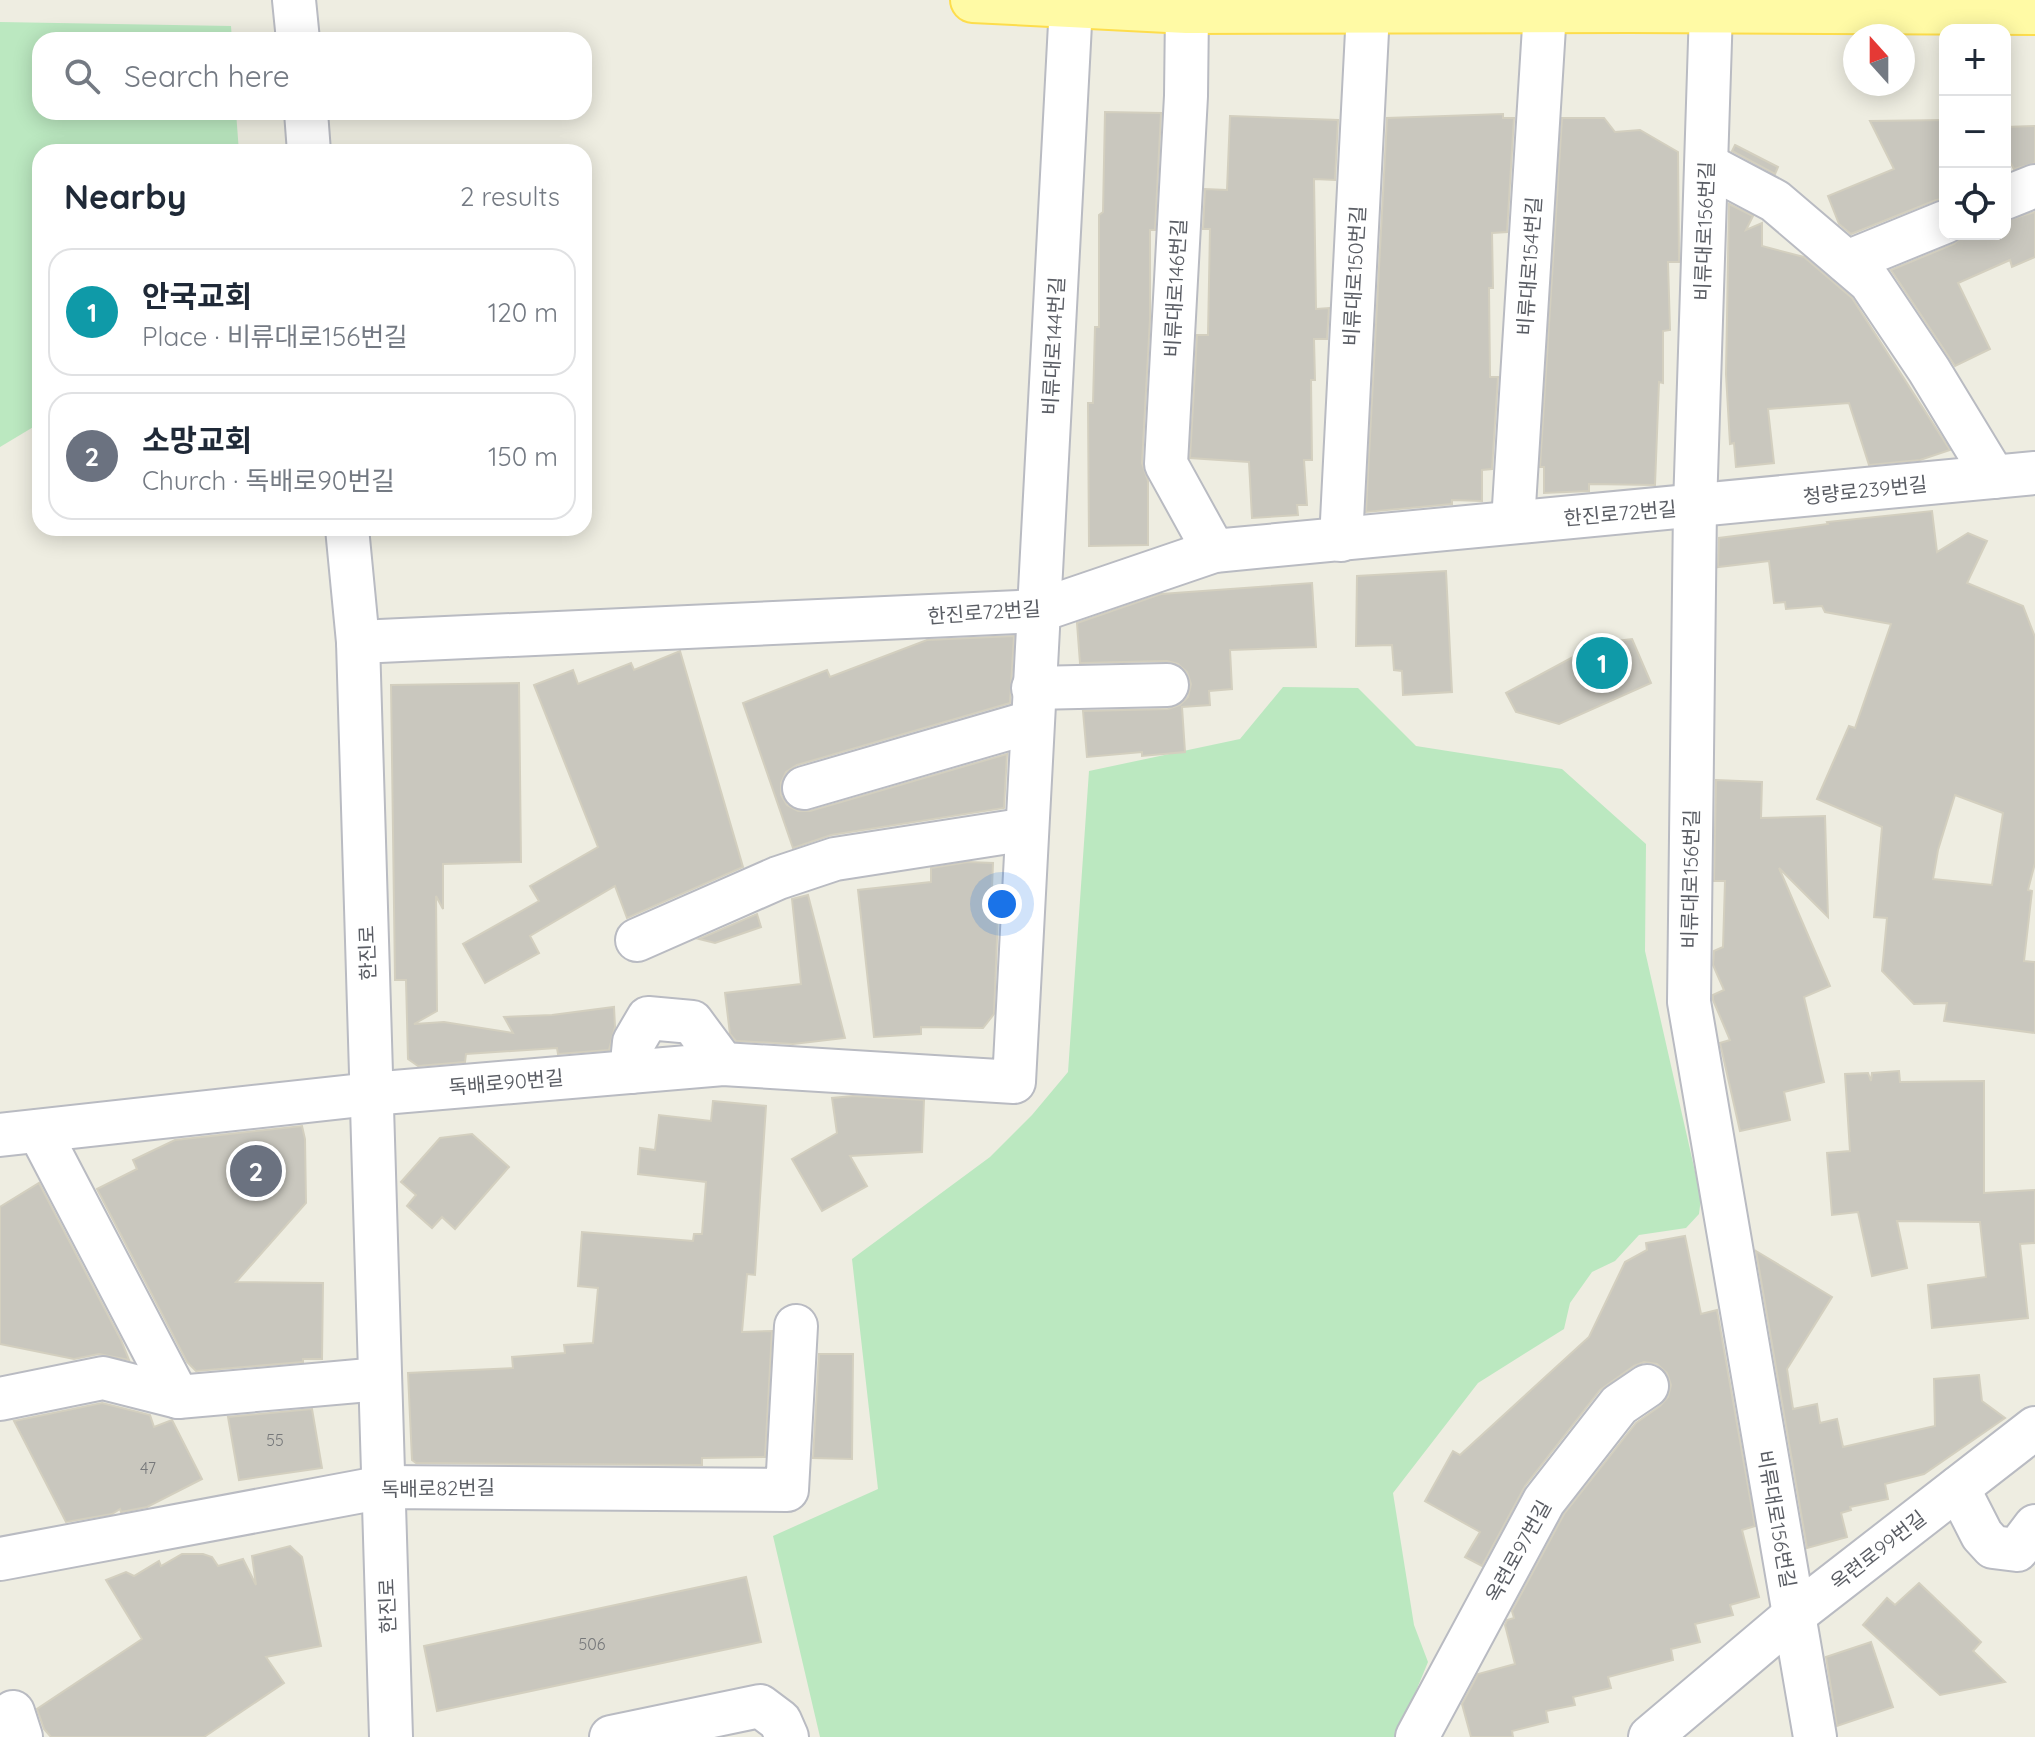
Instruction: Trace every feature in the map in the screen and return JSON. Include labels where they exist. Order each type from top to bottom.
[{"type":"main road","points":[[973,0],[1187,11],[1545,11],[1624,5],[1711,10],[2035,12]]},
{"type":"street","points":[[294,0],[297,32]]},
{"type":"street","name":"비류대로144번길","points":[[1014,1082],[1071,5]]},
{"type":"street","name":"비류대로156번길","points":[[1711,10],[1695,507],[1689,1002],[1815,1737]]},
{"type":"street","name":"비류대로146번길","points":[[1187,11],[1186,96],[1166,464],[1214,551]]},
{"type":"street","name":"비류대로154번길","points":[[1513,522],[1545,11]]},
{"type":"street","name":"비류대로150번길","points":[[1341,540],[1368,12]]},
{"type":"street","points":[[307,120],[308,144]]},
{"type":"street","name":"청량로239번길","points":[[1707,165],[1775,201],[1870,282],[1929,370],[2017,472]]},
{"type":"street","points":[[2011,196],[2035,186]]},
{"type":"street","points":[[1847,262],[1939,224]]},
{"type":"street","name":"청량로239번길","points":[[1695,507],[2017,472]]},
{"type":"street","name":"한진로72번길","points":[[358,642],[1038,611],[1214,551],[1695,507]]},
{"type":"street","name":"한진로","points":[[348,536],[358,642],[391,1737]]},
{"type":"street","points":[[804,788],[1032,705],[1167,685]]},
{"type":"street","points":[[637,940],[778,878],[835,859],[1027,829]]},
{"type":"street","name":"독배로90번길","points":[[20,1133],[371,1094],[723,1064],[1014,1082]]},
{"type":"street","points":[[20,1133],[178,1397]]},
{"type":"street","name":"독배로82번길","points":[[0,1559],[384,1487],[787,1490],[796,1326]]},
{"type":"street","points":[[0,1399],[103,1378],[178,1397],[380,1379]]},
{"type":"street","name":"옥련로97번길","points":[[1417,1737],[1544,1501],[1619,1405],[1647,1386]]},
{"type":"street","name":"옥련로99번길","points":[[1650,1737],[1793,1616],[2035,1428]]},
{"type":"street","points":[[1958,1488],[1982,1535],[1993,1547],[2017,1550],[2035,1526]]},
{"type":"street","points":[[611,1737],[724,1728],[760,1706],[780,1721],[787,1737]]},
{"type":"green space","points":[[0,22],[231,26],[231,32],[32,32],[32,120],[237,120],[238,144],[32,144],[32,428],[0,447]]},
{"type":"green space","points":[[1283,687],[1358,688],[1416,746],[1562,769],[1646,844],[1645,951],[1701,1198],[1699,1214],[1686,1228],[1639,1235],[1615,1261],[1592,1272],[1570,1303],[1564,1329],[1478,1383],[1393,1493],[1414,1625],[1428,1662],[1397,1737],[820,1737],[773,1536],[878,1489],[852,1259],[990,1157],[1032,1115],[1068,1072],[1089,771],[1240,739]]},
{"type":"building","points":[[1105,112],[1161,113],[1155,230],[1150,230],[1150,319],[1142,463],[1148,481],[1148,545],[1089,546],[1088,403],[1093,403],[1095,327],[1099,327],[1099,215],[1103,212]]},
{"type":"building","points":[[1503,114],[1503,118],[1514,118],[1507,232],[1492,233],[1490,377],[1498,377],[1492,469],[1482,470],[1482,501],[1452,500],[1452,504],[1366,512],[1387,118]]},
{"type":"building","points":[[1230,116],[1338,120],[1335,180],[1314,179],[1316,309],[1329,308],[1327,339],[1314,339],[1312,460],[1304,460],[1307,505],[1297,505],[1298,515],[1252,518],[1249,462],[1190,458],[1197,335],[1208,335],[1210,229],[1203,229],[1205,189],[1227,190]]},
{"type":"building","points":[[1562,118],[1604,118],[1615,132],[1640,130],[1678,152],[1679,262],[1668,262],[1670,330],[1663,331],[1663,383],[1659,382],[1655,485],[1589,484],[1589,491],[1544,493],[1544,467],[1540,467]]},
{"type":"building","points":[[1939,120],[1939,200],[1851,234],[1839,224],[1828,196],[1894,169],[1870,121]]},
{"type":"building","points":[[2035,126],[2035,163],[2014,169],[2011,164],[2011,127]]},
{"type":"building","points":[[1735,145],[1778,167],[1775,174],[1732,151]]},
{"type":"building","points":[[1729,204],[1753,216],[1746,230],[1762,223],[1762,246],[1804,257],[1852,298],[1950,450],[1920,460],[1869,465],[1849,403],[1768,409],[1774,463],[1736,467],[1734,443],[1730,444],[1726,374]]},
{"type":"building","points":[[2035,212],[2035,257],[2012,267],[2010,260],[1958,283],[1990,349],[1955,366],[1891,270],[1958,240],[2011,240],[2011,219]]},
{"type":"building","points":[[1932,511],[1937,552],[1968,533],[1987,541],[1967,583],[2023,606],[2035,637],[2035,863],[2028,890],[2032,891],[2024,961],[2035,962],[2035,1033],[1944,1021],[1947,1003],[1914,1004],[1882,971],[1887,918],[1874,917],[1882,827],[1817,799],[1849,726],[1855,728],[1891,624],[1825,612],[1822,606],[1786,609],[1785,602],[1774,603],[1769,561],[1718,567],[1719,538]],"holes":[[[1955,795],[2003,813],[1992,885],[1933,879],[1938,850]]]},
{"type":"building","points":[[1446,571],[1452,692],[1403,695],[1402,671],[1394,670],[1392,645],[1356,646],[1357,576]]},
{"type":"building","points":[[1312,583],[1316,647],[1230,650],[1232,689],[1209,691],[1210,705],[1182,707],[1185,752],[1087,757],[1083,711],[1168,709],[1180,705],[1188,697],[1191,684],[1187,672],[1178,664],[1167,661],[1080,663],[1077,623],[1161,594]]},
{"type":"building","points":[[1014,636],[1010,703],[797,765],[786,772],[781,783],[781,795],[787,805],[798,811],[810,811],[1007,754],[1004,808],[831,835],[793,848],[743,703],[827,670],[830,677],[927,640]]},
{"type":"building","points":[[1632,639],[1651,683],[1559,724],[1516,712],[1506,693],[1599,643]]},
{"type":"building","points":[[680,651],[743,867],[627,918],[615,886],[530,936],[539,953],[485,983],[463,944],[539,901],[530,886],[598,847],[534,685],[573,670],[578,684],[631,663],[634,670]]},
{"type":"building","points":[[519,683],[521,862],[443,864],[443,909],[436,896],[437,1011],[414,1024],[444,1022],[513,1033],[504,1017],[614,1007],[615,1027],[609,1050],[558,1054],[557,1048],[466,1054],[465,1062],[418,1066],[408,1059],[406,980],[395,980],[391,685]]},
{"type":"building","points":[[1716,780],[1762,782],[1761,818],[1825,816],[1828,917],[1779,868],[1830,986],[1804,997],[1824,1082],[1784,1092],[1790,1120],[1740,1131],[1720,1043],[1730,1040],[1713,1000],[1713,995],[1724,990],[1713,965],[1714,951],[1723,947],[1725,881],[1714,881]]},
{"type":"building","points":[[968,862],[993,863],[992,888],[999,888],[994,1014],[983,1028],[921,1027],[921,1034],[874,1037],[858,890],[931,882],[931,868]]},
{"type":"building","points":[[808,895],[845,1038],[793,1044],[736,1041],[730,1034],[725,993],[801,984],[792,899]]},
{"type":"building","points":[[757,914],[761,927],[715,943],[699,939]]},
{"type":"building","points":[[1899,1071],[1900,1082],[1984,1081],[1984,1193],[2035,1190],[2035,1243],[2020,1244],[2028,1318],[1932,1328],[1928,1285],[1986,1277],[1980,1222],[1897,1221],[1907,1268],[1872,1276],[1858,1212],[1832,1215],[1827,1153],[1850,1151],[1845,1074],[1868,1073],[1871,1081],[1872,1073]]},
{"type":"building","points":[[853,1096],[924,1100],[922,1152],[850,1156],[867,1186],[822,1211],[792,1159],[837,1133],[832,1098]]},
{"type":"building","points":[[713,1101],[766,1106],[755,1275],[747,1274],[742,1332],[772,1331],[765,1457],[702,1458],[702,1465],[416,1463],[412,1460],[408,1373],[513,1368],[512,1357],[565,1353],[564,1345],[593,1343],[598,1288],[578,1286],[582,1232],[693,1241],[694,1234],[702,1234],[706,1182],[638,1174],[640,1148],[655,1150],[659,1115],[711,1121]]},
{"type":"building","points":[[302,1126],[306,1203],[236,1282],[323,1283],[322,1359],[196,1371],[187,1362],[97,1189],[137,1169],[133,1160],[175,1140]]},
{"type":"building","points":[[472,1134],[509,1167],[455,1229],[442,1217],[432,1228],[407,1206],[416,1195],[401,1182],[440,1138]]},
{"type":"building","points":[[39,1183],[129,1360],[99,1354],[74,1359],[0,1344],[0,1207]]},
{"type":"building","points":[[1685,1236],[1701,1314],[1717,1310],[1755,1526],[1742,1530],[1759,1597],[1730,1605],[1733,1615],[1695,1624],[1700,1642],[1671,1649],[1673,1660],[1608,1677],[1611,1688],[1573,1697],[1575,1705],[1546,1711],[1548,1722],[1512,1731],[1513,1737],[1471,1737],[1462,1704],[1478,1674],[1515,1664],[1505,1625],[1507,1620],[1514,1618],[1512,1611],[1564,1514],[1636,1423],[1668,1397],[1671,1385],[1667,1373],[1657,1364],[1644,1362],[1600,1390],[1525,1486],[1482,1566],[1465,1557],[1480,1532],[1425,1501],[1453,1451],[1460,1455],[1589,1337],[1625,1262],[1647,1250],[1646,1243]]},
{"type":"building","points":[[1756,1251],[1832,1297],[1787,1369],[1793,1409],[1817,1404],[1820,1423],[1837,1419],[1843,1447],[1935,1426],[1934,1379],[1979,1375],[1982,1401],[2005,1418],[1924,1474],[1885,1484],[1888,1499],[1850,1507],[1851,1510],[1841,1513],[1847,1537],[1807,1548]]},
{"type":"building","points":[[819,1354],[853,1354],[852,1459],[813,1458]]},
{"type":"building","points":[[102,1403],[150,1415],[154,1427],[172,1420],[202,1479],[147,1507],[121,1512],[120,1509],[112,1514],[66,1522],[14,1421]]},
{"type":"building","points":[[312,1409],[322,1468],[239,1480],[228,1417]]},
{"type":"building","points":[[290,1546],[302,1557],[321,1646],[266,1657],[284,1683],[204,1737],[51,1737],[44,1729],[37,1709],[142,1639],[106,1580],[126,1572],[134,1576],[159,1561],[161,1566],[182,1554],[203,1554],[212,1557],[218,1566],[243,1559],[256,1585],[252,1556]]},
{"type":"building","points":[[746,1577],[761,1642],[437,1711],[424,1646]]},
{"type":"building","points":[[1919,1583],[1981,1642],[1973,1651],[2005,1682],[1940,1695],[1863,1625],[1887,1598],[1895,1605]]},
{"type":"building","points":[[1871,1642],[1893,1707],[1837,1726],[1826,1657]]},
{"type":"place","name":"안국교회","points":[[1602,663]]},
{"type":"place","name":"소망교회","points":[[256,1171]]}]
